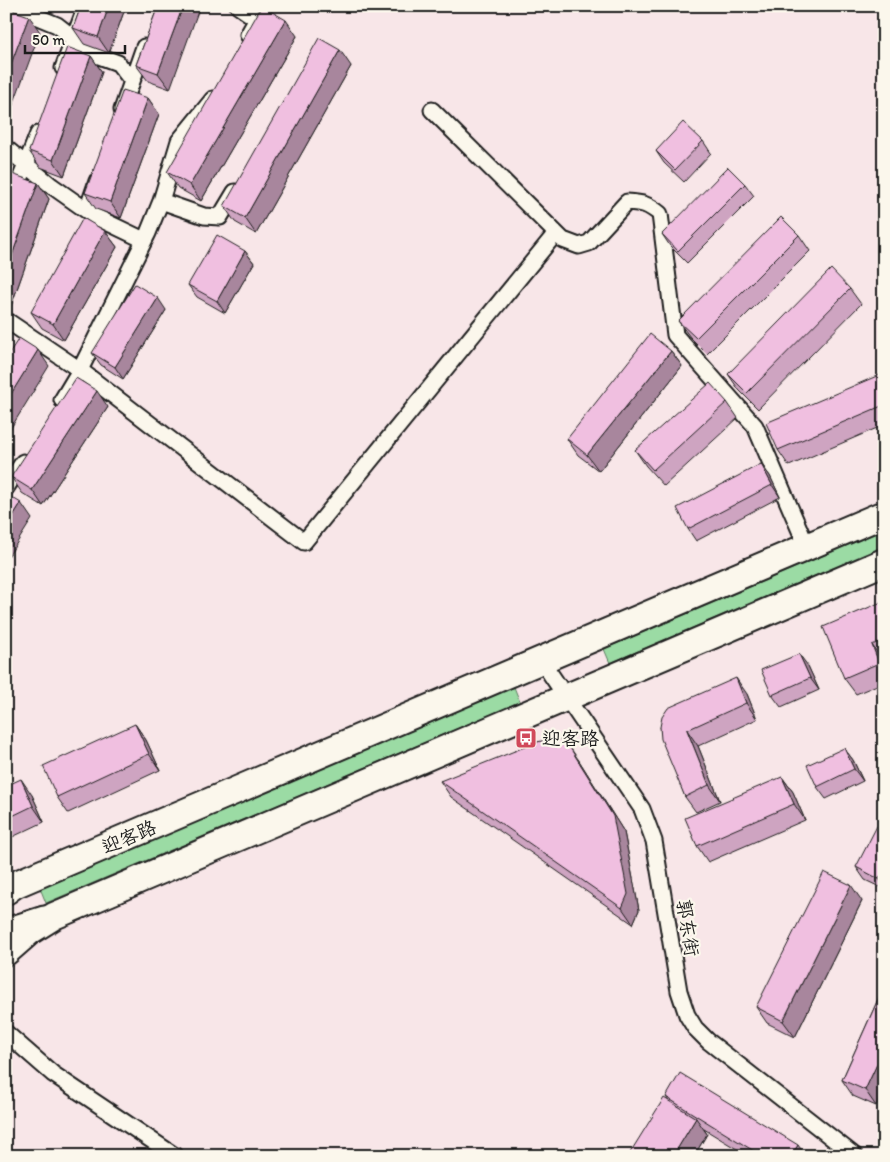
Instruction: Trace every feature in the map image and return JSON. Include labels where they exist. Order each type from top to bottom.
[{"type":"highway","name":"迎客路","points":[[46,872],[884,514]]},
{"type":"highway","points":[[6,952],[30,931],[54,916],[884,562]]},
{"type":"highway","points":[[6,891],[46,872]]},
{"type":"main road","name":"迎客路","points":[[6,883],[46,872]]},
{"type":"main road","points":[[6,929],[74,908]]},
{"type":"street","points":[[57,85],[86,6]]},
{"type":"street","points":[[238,6],[257,19],[240,52]]},
{"type":"street","points":[[8,7],[57,25],[66,32],[80,49],[118,63],[132,81]]},
{"type":"street","points":[[116,127],[149,34]]},
{"type":"street","points":[[56,411],[80,370],[144,240],[162,200],[179,141],[224,84]]},
{"type":"street","points":[[432,110],[564,240],[579,246],[589,243],[627,202],[641,202],[650,205],[660,214],[675,336],[755,426],[807,546]]},
{"type":"street","points":[[6,216],[43,120]]},
{"type":"street","points":[[6,148],[52,186],[90,212],[144,240]]},
{"type":"street","points":[[84,232],[103,164]]},
{"type":"street","points":[[162,200],[204,216],[220,217],[245,176]]},
{"type":"street","points":[[6,320],[80,370],[304,542],[556,233]]},
{"type":"street","points":[[6,488],[32,450]]},
{"type":"street","name":"郭东街","points":[[541,660],[642,809],[654,841],[679,991],[695,1028],[708,1042],[855,1156]]},
{"type":"street","points":[[6,1034],[53,1074],[175,1156]]},
{"type":"green space","points":[[884,530],[884,546],[610,663],[604,649]]},
{"type":"green space","points":[[514,687],[520,702],[46,903],[40,888]]},
{"type":"building","points":[[81,6],[109,6],[98,37],[73,28]]},
{"type":"building","points":[[158,6],[183,6],[158,73],[136,65]]},
{"type":"building","points":[[262,6],[286,20],[190,185],[167,172]]},
{"type":"building","points":[[6,8],[29,16],[6,77]]},
{"type":"building","points":[[319,38],[340,50],[245,218],[224,206]]},
{"type":"building","points":[[67,47],[91,56],[53,160],[29,151]]},
{"type":"building","points":[[123,90],[148,98],[110,202],[85,193]]},
{"type":"building","points":[[683,122],[703,141],[675,170],[656,151]]},
{"type":"building","points":[[728,167],[745,184],[678,251],[662,234]]},
{"type":"building","points":[[12,174],[38,183],[6,272],[6,191]]},
{"type":"building","points":[[781,217],[799,235],[696,338],[678,321]]},
{"type":"building","points":[[83,218],[105,231],[53,324],[31,312]]},
{"type":"building","points":[[217,235],[245,251],[217,301],[188,285]]},
{"type":"building","points":[[831,269],[850,289],[747,393],[728,374]]},
{"type":"building","points":[[135,284],[158,298],[115,367],[92,353]]},
{"type":"building","points":[[650,334],[671,351],[587,455],[567,439]]},
{"type":"building","points":[[19,338],[38,350],[6,402],[6,358]]},
{"type":"building","points":[[884,373],[884,405],[778,450],[766,423]]},
{"type":"building","points":[[76,378],[97,391],[32,490],[11,477]]},
{"type":"building","points":[[710,383],[727,402],[653,470],[635,450]]},
{"type":"building","points":[[761,464],[772,485],[688,529],[677,508]]},
{"type":"building","points":[[6,494],[21,503],[6,527]]},
{"type":"building","points":[[884,601],[884,640],[872,645],[879,663],[844,678],[823,627]]},
{"type":"building","points":[[799,654],[810,678],[772,695],[761,670]]},
{"type":"building","points":[[736,678],[746,703],[687,730],[709,785],[685,797],[661,739],[660,727],[662,717],[668,708]]},
{"type":"building","points":[[135,724],[149,754],[57,797],[43,766]]},
{"type":"building","points":[[556,738],[567,743],[613,816],[628,894],[622,908],[440,781],[537,742]]},
{"type":"building","points":[[844,748],[854,769],[817,787],[807,765]]},
{"type":"building","points":[[782,777],[794,804],[697,846],[685,818]]},
{"type":"building","points":[[21,779],[33,806],[6,819],[6,786]]},
{"type":"building","points":[[877,826],[884,830],[884,870],[879,879],[856,867]]},
{"type":"building","points":[[824,872],[851,885],[783,1021],[756,1007]]},
{"type":"building","points":[[884,986],[884,1049],[865,1090],[842,1080]]},
{"type":"building","points":[[680,1073],[798,1145],[791,1156],[762,1156],[666,1097]]},
{"type":"building","points":[[664,1098],[696,1118],[673,1156],[628,1156]]},
{"type":"building","points":[[740,1150],[749,1156],[737,1156]]},
{"type":"place","name":"迎客路","points":[[526,738]]}]
